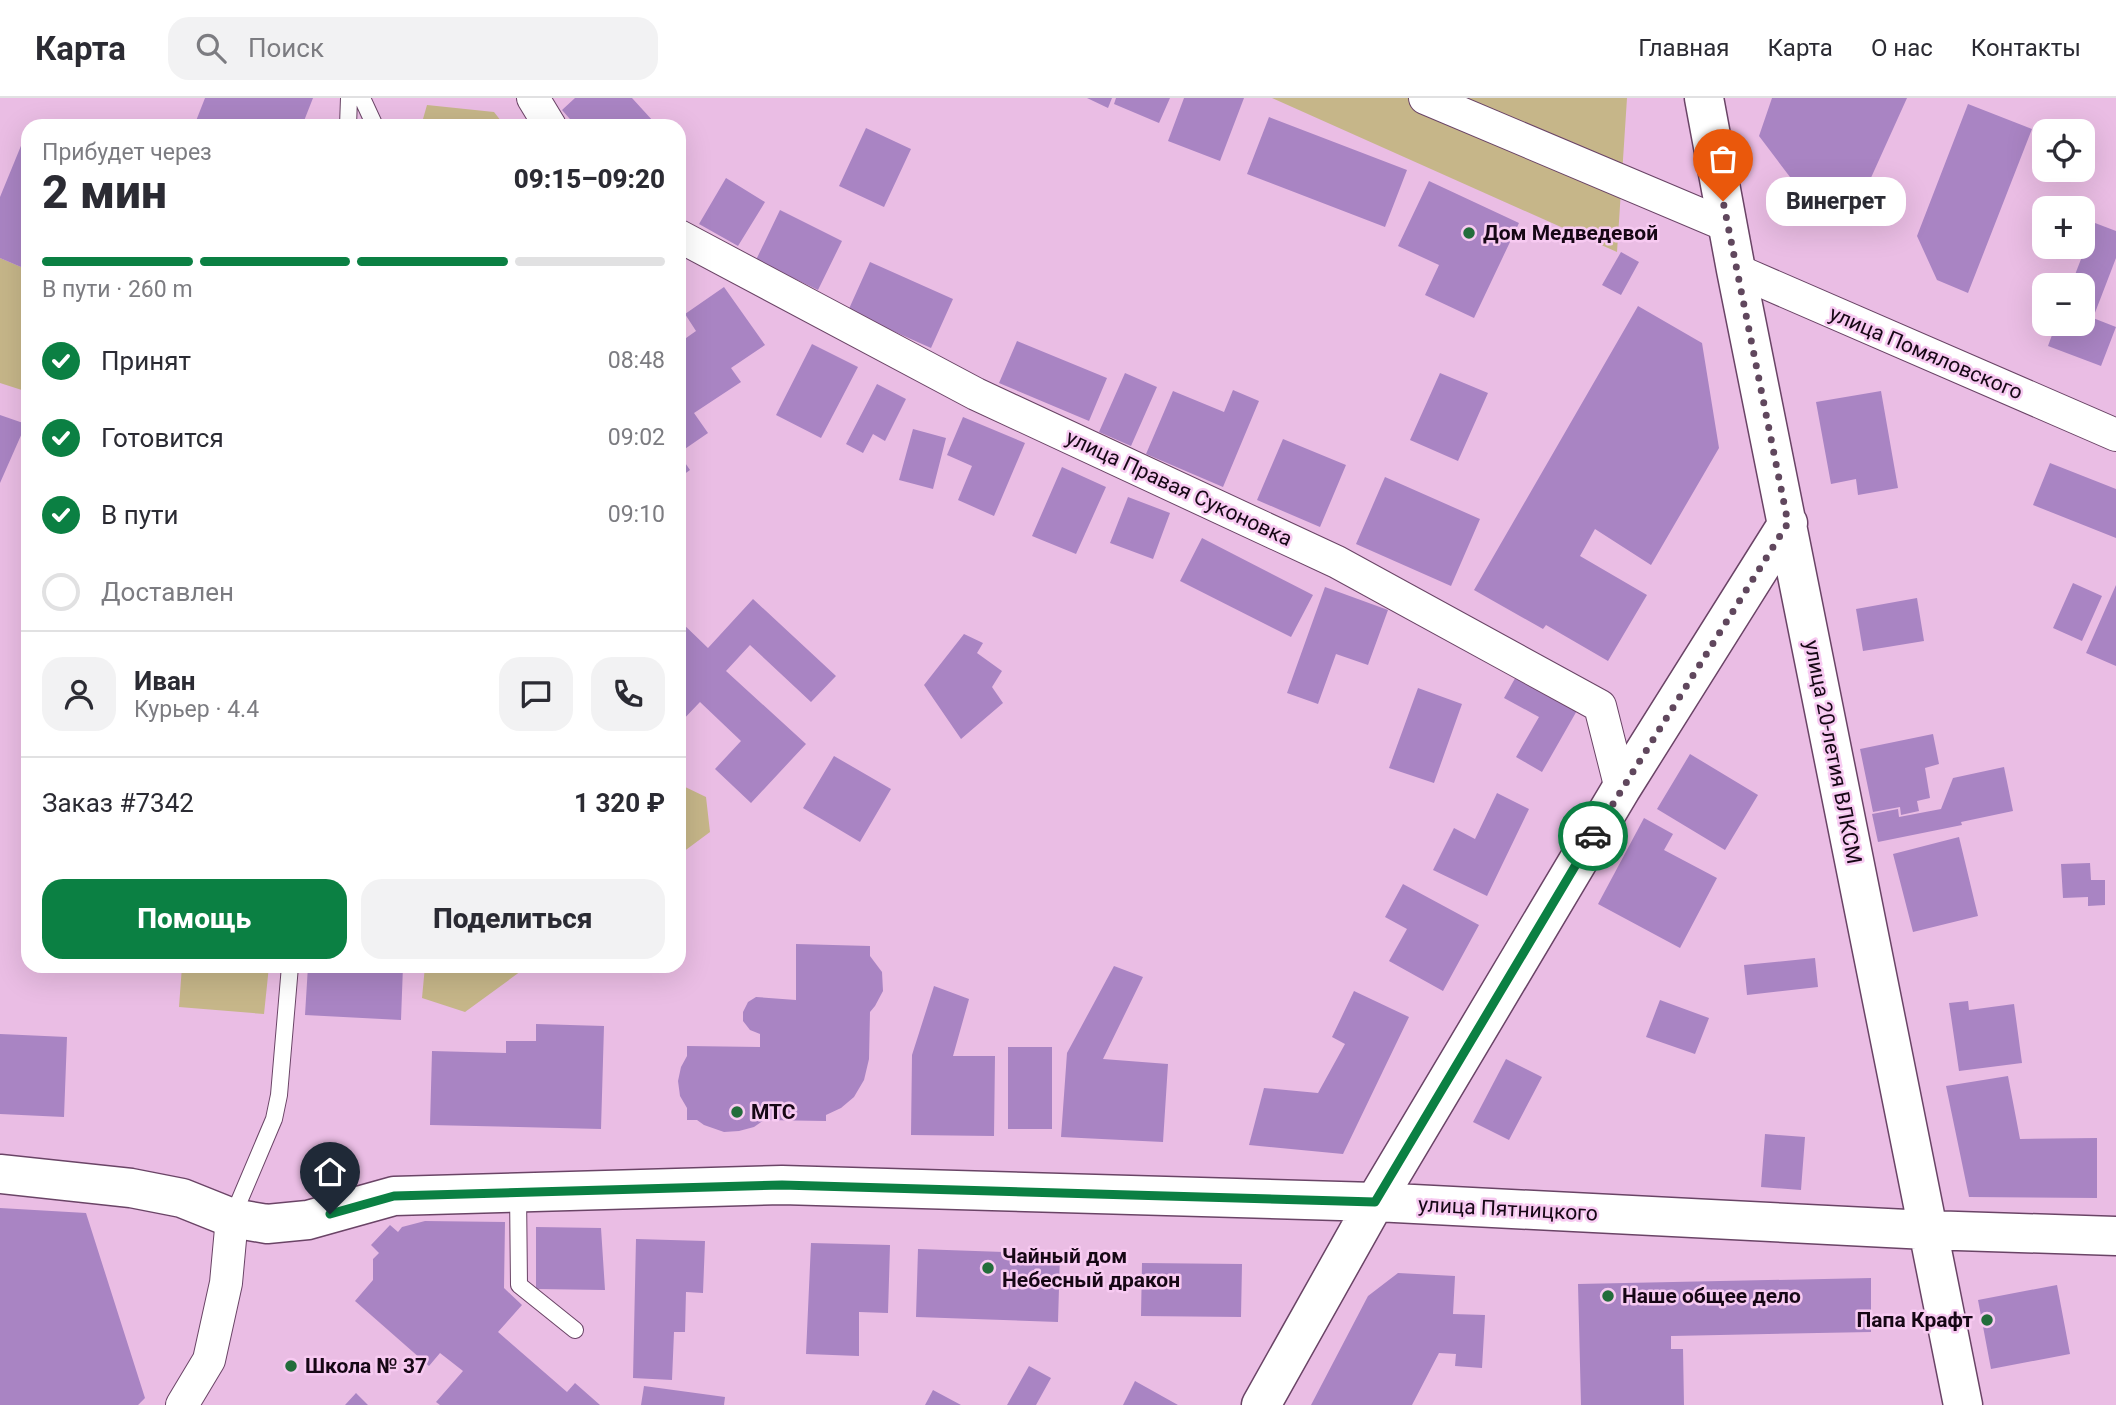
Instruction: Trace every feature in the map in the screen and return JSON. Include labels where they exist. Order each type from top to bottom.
[{"type":"street","points":[[533,98],[546,119]]},
{"type":"street","points":[[1425,98],[1728,226]]},
{"type":"street","name":"улица 20-летия ВЛКСМ","points":[[1704,98],[1963,1405]]},
{"type":"street","name":"улица Правая Суконовка","points":[[686,240],[976,394],[1337,562],[1600,706],[1621,789]]},
{"type":"street","name":"улица Помяловского","points":[[1737,270],[2116,435]]},
{"type":"street","points":[[1261,1405],[1375,1202],[1621,789],[1788,523]]},
{"type":"street","name":"улица Пятницкого","points":[[0,1174],[131,1188],[182,1198],[232,1218],[267,1224],[308,1220],[394,1196],[782,1185],[1375,1202],[1927,1230],[2116,1236]]},
{"type":"street","points":[[182,1405],[209,1360],[226,1283],[232,1218]]},
{"type":"lane","points":[[348,119],[349,98]]},
{"type":"lane","points":[[362,98],[372,119]]},
{"type":"lane","points":[[232,1218],[274,1119],[279,1095],[288,973]]},
{"type":"lane","points":[[518,1192],[519,1284],[575,1331]]},
{"type":"shaded area","points":[[1272,98],[1627,98],[1617,252]]},
{"type":"shaded area","points":[[427,105],[494,112],[500,119],[423,119]]},
{"type":"shaded area","points":[[0,258],[21,267],[21,390],[0,383]]},
{"type":"shaded area","points":[[686,787],[706,797],[710,832],[686,850]]},
{"type":"shaded area","points":[[181,973],[268,973],[264,1014],[179,1007]]},
{"type":"shaded area","points":[[424,973],[518,973],[465,1012],[422,998]]},
{"type":"building","points":[[205,98],[313,98],[305,119],[197,119]]},
{"type":"building","points":[[575,98],[632,98],[651,119],[570,119],[562,110]]},
{"type":"building","points":[[1087,98],[1112,98],[1108,108]]},
{"type":"building","points":[[1116,98],[1170,98],[1159,123],[1114,104]]},
{"type":"building","points":[[1184,98],[1244,98],[1220,161],[1168,141]]},
{"type":"building","points":[[1772,98],[1907,98],[1851,222],[1800,194],[1794,208],[1780,202],[1790,177],[1759,136]]},
{"type":"building","points":[[1968,104],[2032,129],[1968,293],[1937,280],[1917,236]]},
{"type":"building","points":[[1269,117],[1407,170],[1385,227],[1247,174]]},
{"type":"building","points":[[866,128],[911,149],[884,207],[839,186]]},
{"type":"building","points":[[21,146],[21,267],[0,258],[0,197]]},
{"type":"building","points":[[726,178],[765,202],[738,246],[699,224]]},
{"type":"building","points":[[1429,181],[1519,223],[1474,318],[1425,295],[1439,265],[1398,246]]},
{"type":"building","points":[[780,210],[842,241],[818,290],[756,260]]},
{"type":"building","points":[[2095,223],[2116,231],[2116,258],[2095,313],[2095,273],[2076,273],[2081,259],[2095,259]]},
{"type":"building","points":[[1621,252],[1639,262],[1621,295],[1602,285]]},
{"type":"building","points":[[870,262],[953,299],[931,348],[848,311]]},
{"type":"building","points":[[724,287],[765,345],[731,368],[741,382],[694,413],[708,433],[686,448],[686,338],[696,331],[686,313]]},
{"type":"building","points":[[1638,306],[1702,343],[1719,448],[1651,565],[1595,529],[1580,556],[1647,595],[1608,661],[1546,625],[1543,629],[1474,590]]},
{"type":"building","points":[[2095,319],[2116,327],[2101,366],[2048,346],[2052,336],[2095,336]]},
{"type":"building","points":[[1017,341],[1107,378],[1089,421],[999,383]]},
{"type":"building","points":[[812,344],[858,367],[821,438],[776,415]]},
{"type":"building","points":[[1125,373],[1157,387],[1131,446],[1099,432]]},
{"type":"building","points":[[1440,373],[1488,393],[1458,461],[1410,440]]},
{"type":"building","points":[[877,384],[906,399],[885,441],[873,434],[863,453],[846,444]]},
{"type":"building","points":[[1233,390],[1259,401],[1223,487],[1146,454],[1173,391],[1224,412]]},
{"type":"building","points":[[1881,391],[1898,488],[1858,495],[1856,479],[1831,484],[1816,402]]},
{"type":"building","points":[[0,415],[21,422],[21,435],[0,483]]},
{"type":"building","points":[[963,417],[1025,443],[994,516],[958,500],[972,466],[947,455]]},
{"type":"building","points":[[913,429],[946,438],[933,489],[899,480]]},
{"type":"building","points":[[1283,439],[1346,465],[1320,527],[1257,500]]},
{"type":"building","points":[[2050,463],[2116,489],[2116,538],[2033,505]]},
{"type":"building","points":[[1062,467],[1106,487],[1076,554],[1032,536]]},
{"type":"building","points":[[1385,477],[1480,519],[1451,586],[1356,544]]},
{"type":"building","points":[[1128,497],[1170,513],[1153,559],[1110,543]]},
{"type":"building","points":[[1202,538],[1313,595],[1291,637],[1180,581]]},
{"type":"building","points":[[2073,583],[2102,596],[2082,641],[2053,628]]},
{"type":"building","points":[[2116,585],[2116,666],[2086,653]]},
{"type":"building","points":[[1325,587],[1388,610],[1368,665],[1336,654],[1318,704],[1287,693]]},
{"type":"building","points":[[1917,598],[1924,641],[1863,651],[1856,609]]},
{"type":"building","points":[[753,599],[836,676],[811,702],[750,645],[726,671],[806,744],[751,803],[715,769],[741,741],[700,702],[686,717],[686,627],[708,648]]},
{"type":"building","points":[[964,634],[983,643],[977,653],[1002,671],[992,687],[1003,703],[961,739],[924,685]]},
{"type":"building","points":[[1518,673],[1579,707],[1542,772],[1516,757],[1539,717],[1504,698]]},
{"type":"building","points":[[1418,688],[1462,704],[1434,783],[1389,768]]},
{"type":"building","points":[[1933,734],[1939,764],[1925,768],[1930,798],[1917,801],[1919,811],[1901,815],[1900,807],[1873,812],[1860,749]]},
{"type":"building","points":[[1690,754],[1758,795],[1725,850],[1657,809]]},
{"type":"building","points":[[834,756],[891,789],[860,842],[803,808]]},
{"type":"building","points":[[2004,767],[2013,811],[1961,822],[1962,825],[1878,842],[1872,814],[1898,809],[1899,817],[1941,809],[1953,778]]},
{"type":"building","points":[[1497,793],[1529,809],[1487,896],[1433,870],[1454,828],[1475,839]]},
{"type":"building","points":[[1644,818],[1673,834],[1664,850],[1717,878],[1680,948],[1598,904]]},
{"type":"building","points":[[1959,837],[1978,916],[1913,932],[1893,854]]},
{"type":"building","points":[[2090,863],[2091,880],[2105,880],[2105,905],[2088,906],[2088,897],[2063,898],[2061,864]]},
{"type":"building","points":[[1403,884],[1479,925],[1443,991],[1389,961],[1407,929],[1385,917]]},
{"type":"building","points":[[796,944],[870,946],[870,956],[882,972],[883,991],[870,1012],[869,1059],[864,1080],[854,1097],[841,1108],[826,1115],[826,1121],[764,1120],[754,1127],[724,1132],[697,1120],[687,1120],[687,1108],[680,1096],[678,1081],[687,1056],[687,1046],[760,1047],[760,1034],[750,1030],[743,1021],[743,1012],[748,1002],[756,997],[796,1000]]},
{"type":"building","points":[[1815,958],[1818,987],[1747,995],[1744,965]]},
{"type":"building","points":[[1114,966],[1143,977],[1103,1059],[1168,1064],[1163,1142],[1061,1137],[1067,1053]]},
{"type":"building","points":[[308,973],[403,973],[401,1020],[305,1015]]},
{"type":"building","points":[[934,986],[969,999],[953,1056],[995,1056],[994,1136],[911,1135],[912,1055]]},
{"type":"building","points":[[1354,991],[1409,1017],[1343,1154],[1249,1145],[1264,1088],[1318,1093],[1345,1044],[1332,1037]]},
{"type":"building","points":[[1660,1000],[1709,1018],[1695,1054],[1646,1037]]},
{"type":"building","points":[[1968,1001],[1969,1010],[2014,1004],[2022,1063],[1959,1071],[1949,1003]]},
{"type":"building","points":[[536,1024],[604,1026],[601,1129],[430,1125],[432,1051],[506,1053],[506,1041],[536,1041]]},
{"type":"building","points":[[0,1034],[67,1037],[64,1117],[0,1114]]},
{"type":"building","points":[[1008,1047],[1052,1047],[1052,1129],[1008,1129]]},
{"type":"building","points":[[1506,1059],[1542,1077],[1509,1140],[1473,1122]]},
{"type":"building","points":[[2008,1076],[2020,1139],[2097,1138],[2097,1198],[1969,1197],[1946,1086]]},
{"type":"building","points":[[1765,1134],[1805,1137],[1801,1190],[1761,1187]]},
{"type":"building","points":[[0,1208],[86,1213],[145,1398],[138,1405],[0,1405]]},
{"type":"building","points":[[425,1221],[505,1222],[504,1288],[522,1305],[498,1332],[567,1392],[575,1383],[600,1405],[440,1405],[436,1402],[463,1371],[440,1353],[429,1366],[355,1301],[373,1280],[373,1259],[379,1253],[371,1245],[390,1225],[398,1232],[402,1227]]},
{"type":"building","points":[[536,1227],[601,1228],[605,1290],[536,1289]]},
{"type":"building","points":[[636,1239],[705,1241],[703,1293],[686,1292],[685,1332],[674,1332],[672,1380],[633,1378]]},
{"type":"building","points":[[811,1243],[890,1245],[888,1313],[859,1312],[859,1356],[806,1354]]},
{"type":"building","points":[[918,1249],[1060,1254],[1058,1322],[916,1317]]},
{"type":"building","points":[[1142,1263],[1242,1264],[1241,1317],[1141,1316]]},
{"type":"building","points":[[1398,1273],[1455,1276],[1453,1314],[1485,1315],[1482,1368],[1455,1366],[1456,1354],[1439,1353],[1412,1405],[1311,1405],[1368,1296]]},
{"type":"building","points":[[1871,1278],[1871,1332],[1671,1336],[1671,1349],[1683,1349],[1684,1405],[1581,1405],[1578,1284]]},
{"type":"building","points":[[2057,1285],[2070,1354],[1991,1369],[1978,1300]]},
{"type":"building","points":[[1029,1366],[1051,1378],[1036,1405],[1007,1405]]},
{"type":"building","points":[[1135,1381],[1178,1405],[1123,1405]]},
{"type":"building","points":[[644,1386],[725,1397],[724,1405],[641,1405]]},
{"type":"building","points":[[933,1390],[961,1405],[925,1405]]},
{"type":"building","points":[[356,1393],[368,1405],[345,1405]]},
{"type":"way so far","points":[[1593,836],[1788,523],[1723,201]]},
{"type":"place","name":"Винегрет","points":[[1723,201]]},
{"type":"place","name":"Дом Медведевой","points":[[1469,233]]},
{"type":"place","name":"МТС","points":[[737,1112]]},
{"type":"place","name":"Чайный дом Небесный дракон","points":[[988,1268]]},
{"type":"place","name":"Наше общее дело","points":[[1608,1296]]},
{"type":"place","name":"Папа Крафт","points":[[1987,1320]]},
{"type":"place","name":"Школа № 37","points":[[291,1366]]},
{"type":"route","points":[[330,1214],[394,1196],[782,1185],[1375,1202],[1593,836]]}]
